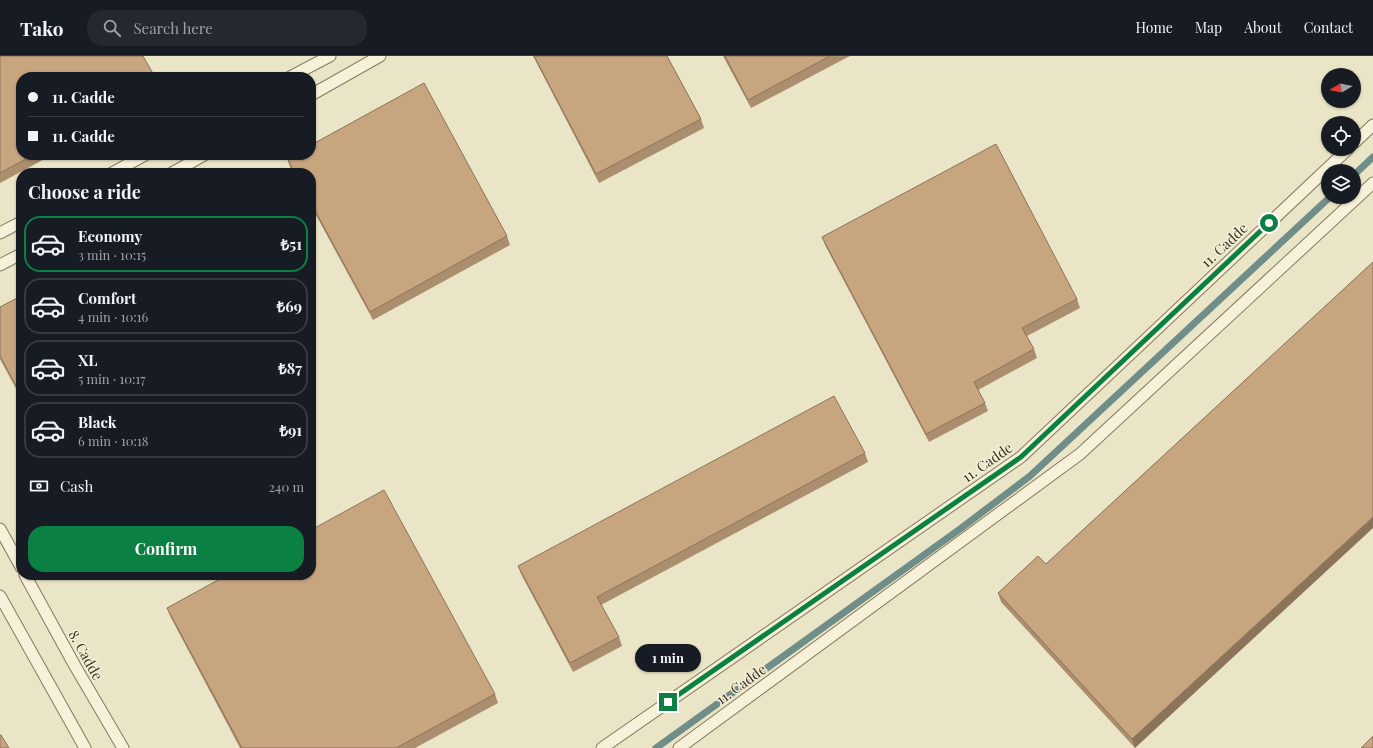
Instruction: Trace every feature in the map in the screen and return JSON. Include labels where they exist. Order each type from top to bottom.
[{"type":"lane","points":[[300,72],[330,56]]},
{"type":"lane","points":[[316,92],[380,56]]},
{"type":"lane","points":[[1361,137],[1373,126]]},
{"type":"lane","name":"11. Cadde","points":[[602,748],[1021,457],[1341,156]]},
{"type":"lane","points":[[121,168],[136,160]]},
{"type":"lane","points":[[181,168],[195,160]]},
{"type":"lane","name":"11. Cadde","points":[[679,748],[1080,454],[1373,183]]},
{"type":"lane","points":[[0,233],[16,225]]},
{"type":"lane","points":[[0,265],[16,257]]},
{"type":"lane","points":[[0,529],[16,558]]},
{"type":"lane","name":"8. Cadde","points":[[28,580],[75,666],[123,748]]},
{"type":"lane","points":[[0,596],[85,748]]},
{"type":"building","points":[[0,56],[143,56],[152,72],[16,72],[16,160],[24,160],[0,173]]},
{"type":"building","points":[[534,56],[667,56],[701,119],[596,174]]},
{"type":"building","points":[[725,56],[830,56],[748,100]]},
{"type":"building","points":[[424,83],[507,236],[370,312],[316,212],[316,168],[292,168],[288,160],[316,160],[316,142]]},
{"type":"building","points":[[996,144],[1077,299],[1022,328],[1034,349],[974,382],[985,403],[926,434],[822,237]]},
{"type":"building","points":[[1373,262],[1373,517],[1132,739],[998,593],[1038,556],[1046,564]]},
{"type":"building","points":[[16,299],[16,386],[0,356],[0,307]]},
{"type":"building","points":[[834,396],[865,453],[597,597],[619,637],[570,663],[518,566]]},
{"type":"building","points":[[384,490],[495,694],[396,748],[242,748],[167,608],[218,580],[316,580],[316,527]]},
{"type":"building","points":[[1,735],[9,748],[0,748]]},
{"type":"building","points":[[1373,736],[1373,748],[1361,748]]},
{"type":"waterway","points":[[1361,168],[1373,157]]},
{"type":"waterway","points":[[656,748],[960,529],[1030,476],[1322,204]]},
{"type":"route","points":[[668,702],[1021,457],[1269,223]]}]
